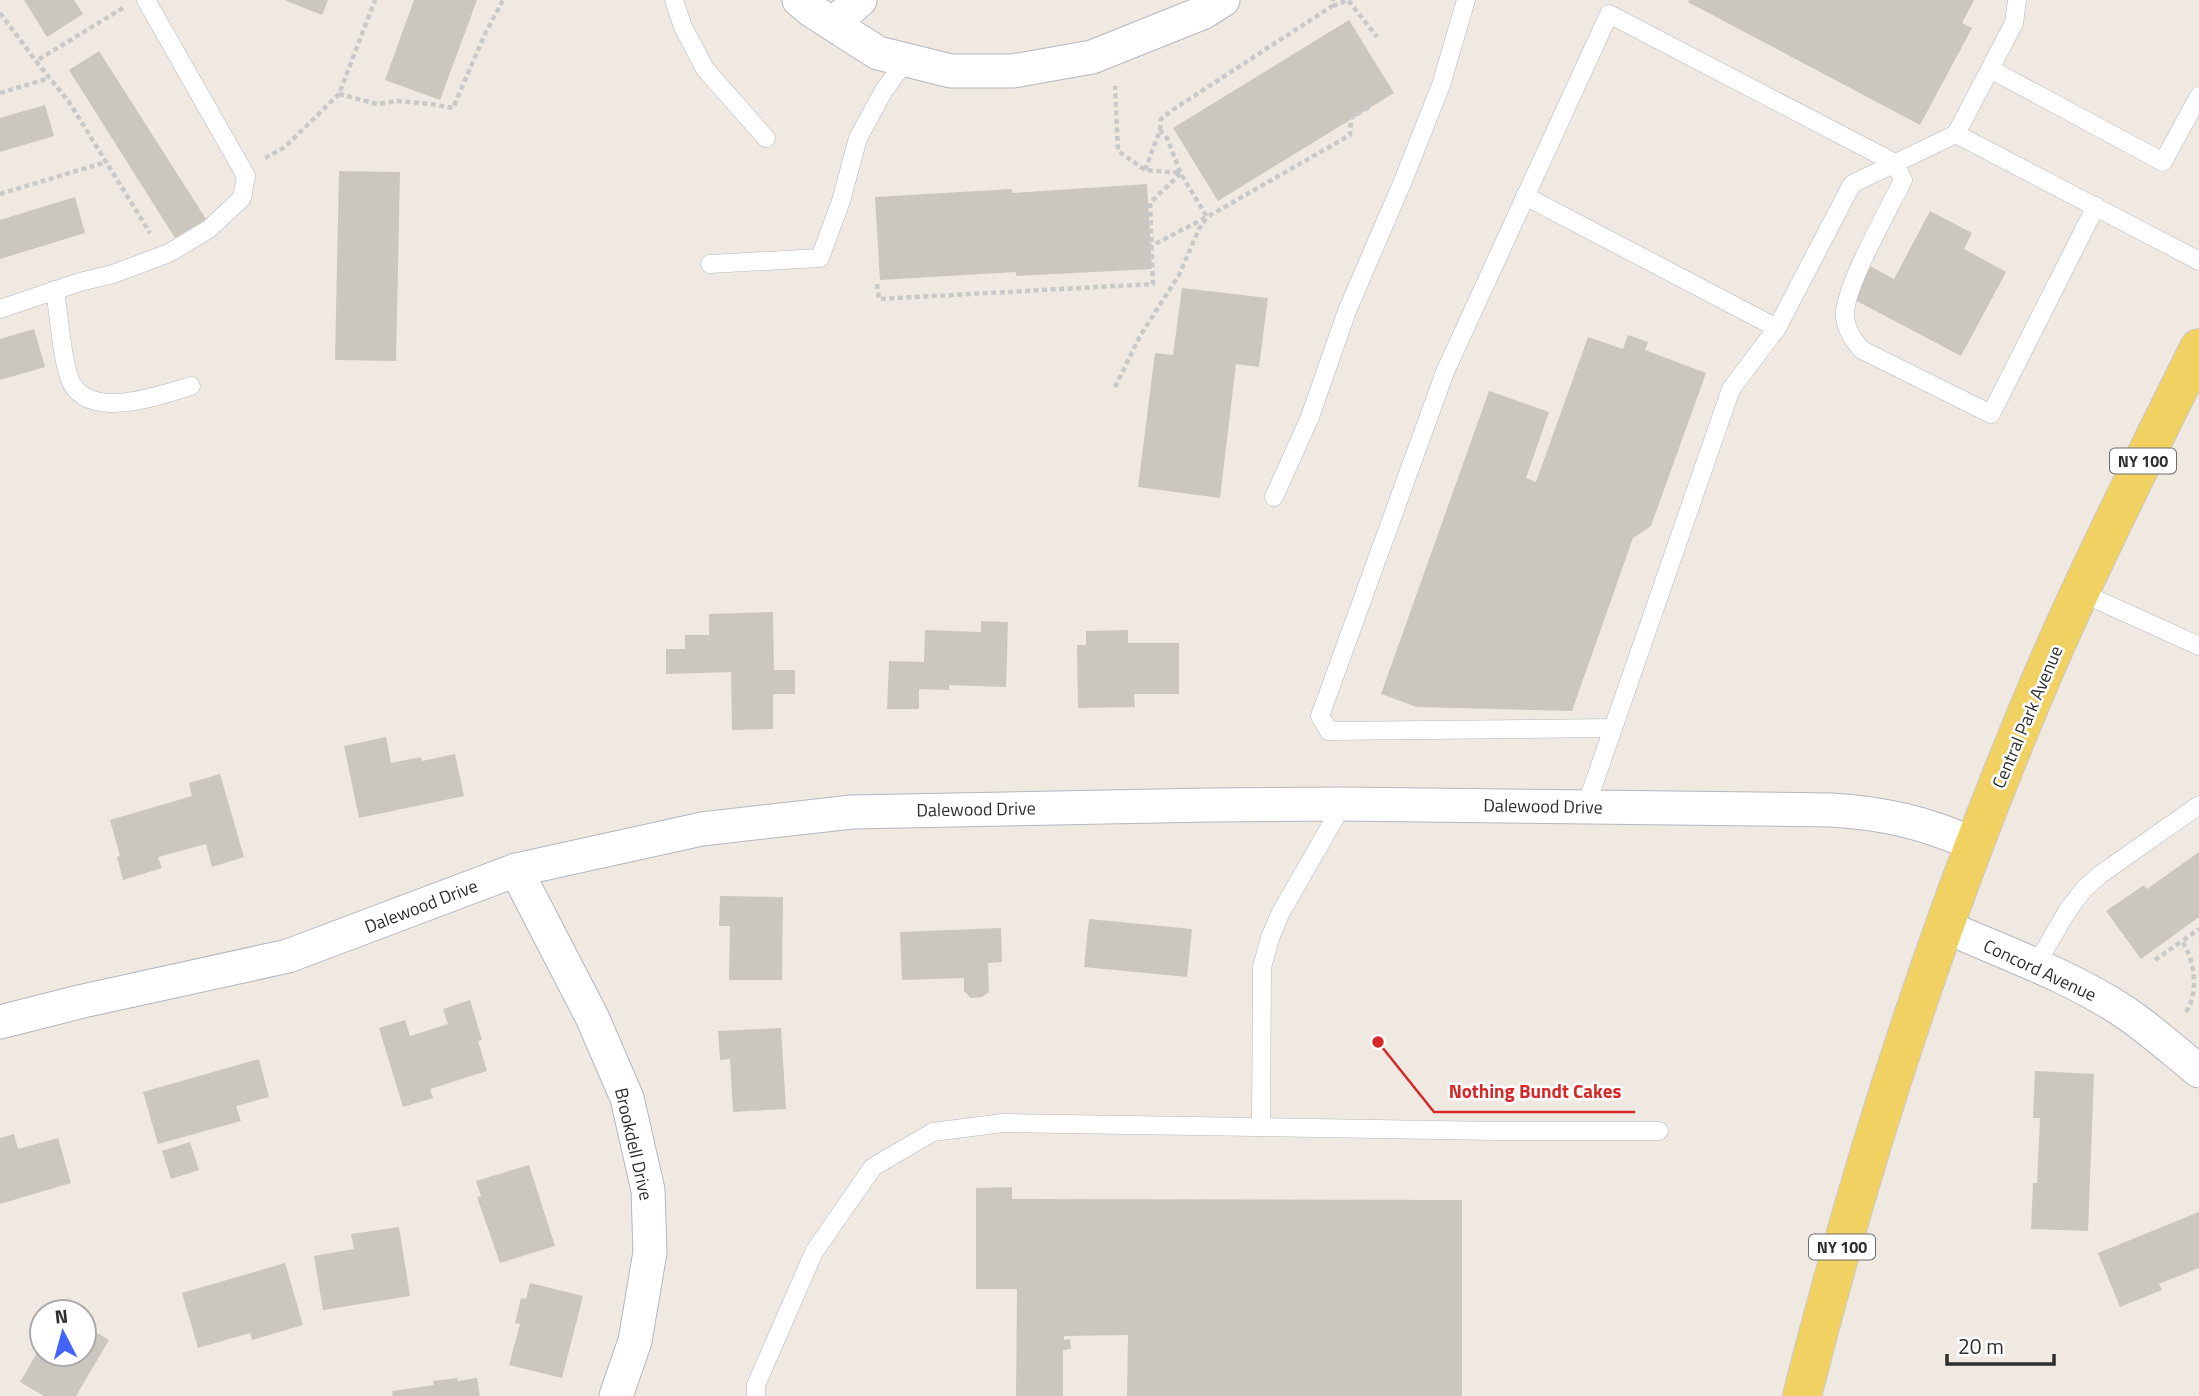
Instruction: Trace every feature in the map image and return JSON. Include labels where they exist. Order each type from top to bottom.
[{"type":"main road","name":"Central Park Avenue","points":[[1802,1396],[1844,1238],[1915,1008],[1944,926],[2037,689],[2199,348]]},
{"type":"street","points":[[799,0],[878,53],[951,71],[1013,71],[1092,57],[1202,13],[1223,0]]},
{"type":"street","points":[[833,24],[860,0]]},
{"type":"street","name":"Dalewood Drive","points":[[0,1023],[83,1001],[288,956],[516,870],[702,829],[852,812],[1343,804],[1864,812],[1923,825],[1975,845]]},
{"type":"street","name":"Brookdell Drive","points":[[516,870],[592,1017],[627,1098],[648,1190],[650,1252],[635,1340],[616,1396]]},
{"type":"street","name":"Concord Avenue","points":[[1944,926],[2061,976],[2124,1012],[2199,1071]]},
{"type":"lane","points":[[0,309],[80,282],[113,274],[163,255],[209,229],[242,198],[246,176],[146,0]]},
{"type":"lane","points":[[674,0],[683,27],[705,69],[766,138]]},
{"type":"lane","points":[[1274,497],[1310,416],[1347,311],[1441,85],[1466,0]]},
{"type":"lane","points":[[1586,806],[1731,389],[1777,328],[1852,184],[1956,134],[2014,23],[2017,0]]},
{"type":"lane","points":[[1612,729],[1329,731],[1320,716],[1445,372],[1613,7],[1895,163],[1903,180],[1854,279],[1844,314],[1851,338],[1862,350],[1991,414],[2096,206]]},
{"type":"lane","points":[[710,264],[820,258],[841,201],[858,138],[883,92],[906,60]]},
{"type":"lane","points":[[1990,69],[2162,162],[2199,96]]},
{"type":"lane","points":[[1956,134],[2199,261]]},
{"type":"lane","points":[[1525,196],[1777,328]]},
{"type":"lane","points":[[55,290],[69,378],[79,393],[89,401],[114,403],[143,400],[191,386]]},
{"type":"lane","points":[[2081,592],[2198,642]]},
{"type":"lane","points":[[1261,1126],[1262,967],[1280,914],[1343,804]]},
{"type":"lane","points":[[2036,965],[2068,910],[2084,889],[2199,805]]},
{"type":"lane","points":[[756,1396],[756,1385],[814,1252],[873,1167],[933,1132],[1003,1123],[1659,1131]]},
{"type":"path","points":[[242,170],[285,147],[339,94],[374,0]]},
{"type":"path","points":[[339,94],[377,104],[397,101],[453,108],[503,0]]},
{"type":"path","points":[[1145,170],[1161,120],[1171,111],[1333,3],[1348,0],[1377,37]]},
{"type":"path","points":[[36,61],[125,7]]},
{"type":"path","points":[[0,13],[69,102],[163,255]]},
{"type":"path","points":[[1114,77],[1118,151],[1145,170],[1181,173]]},
{"type":"path","points":[[0,93],[50,78]]},
{"type":"path","points":[[1152,246],[1350,135],[1352,118],[1369,107]]},
{"type":"path","points":[[1160,130],[1167,138],[1181,173],[1207,217]]},
{"type":"path","points":[[0,194],[106,162]]},
{"type":"path","points":[[877,284],[879,299],[1153,284],[1150,203],[1181,173]]},
{"type":"path","points":[[1115,387],[1140,337],[1179,275],[1207,217]]},
{"type":"path","points":[[2155,961],[2199,929]]},
{"type":"path","points":[[2182,941],[2191,958],[2196,985],[2191,1005],[2186,1012]]},
{"type":"building","points":[[24,0],[74,0],[83,14],[47,37]]},
{"type":"building","points":[[284,0],[328,0],[322,15]]},
{"type":"building","points":[[414,0],[477,0],[440,100],[385,80]]},
{"type":"building","points":[[1974,0],[1962,23],[1972,28],[1920,125],[1688,2]]},
{"type":"building","points":[[1349,20],[1394,93],[1218,201],[1173,128]]},
{"type":"building","points":[[99,51],[206,219],[175,238],[69,70]]},
{"type":"building","points":[[45,105],[54,136],[0,152],[0,118]]},
{"type":"building","points":[[339,171],[400,172],[396,361],[335,360]]},
{"type":"building","points":[[1147,184],[1152,269],[1016,276],[1016,272],[880,280],[875,197],[1012,189],[1012,193]]},
{"type":"building","points":[[75,197],[85,233],[0,259],[0,220]]},
{"type":"building","points":[[1930,211],[1972,233],[1964,249],[2006,272],[1961,356],[1851,298],[1868,265],[1894,279]]},
{"type":"building","points":[[1182,288],[1268,298],[1259,367],[1236,364],[1220,498],[1138,487],[1155,353],[1173,355]]},
{"type":"building","points":[[34,329],[45,367],[0,380],[0,339]]},
{"type":"building","points":[[1628,335],[1648,342],[1645,350],[1706,373],[1651,526],[1633,538],[1572,711],[1417,707],[1381,694],[1489,391],[1549,412],[1526,478],[1536,482],[1588,337],[1623,349]]},
{"type":"building","points":[[773,612],[774,670],[795,670],[795,694],[773,694],[773,729],[732,730],[731,672],[666,674],[666,649],[685,649],[685,635],[709,635],[709,614]]},
{"type":"building","points":[[981,621],[1008,622],[1006,687],[949,685],[949,690],[919,689],[919,709],[887,709],[889,661],[924,662],[925,630],[981,632]]},
{"type":"building","points":[[1128,630],[1128,643],[1179,643],[1179,694],[1134,694],[1135,707],[1078,708],[1077,645],[1086,645],[1086,631]]},
{"type":"building","points":[[386,737],[391,763],[421,757],[422,761],[455,754],[464,796],[359,818],[344,746]]},
{"type":"building","points":[[220,774],[244,857],[212,867],[206,844],[158,857],[162,868],[123,880],[117,857],[120,856],[110,820],[192,796],[189,783]]},
{"type":"building","points":[[2199,852],[2199,917],[2141,959],[2106,911],[2144,885],[2147,889]]},
{"type":"building","points":[[720,896],[783,897],[782,980],[729,980],[730,926],[719,926]]},
{"type":"building","points":[[1089,919],[1192,929],[1187,977],[1084,967]]},
{"type":"building","points":[[1001,928],[1002,962],[988,963],[989,992],[982,997],[971,998],[964,991],[964,978],[902,980],[900,932]]},
{"type":"building","points":[[470,1000],[482,1040],[478,1041],[487,1071],[430,1089],[433,1098],[403,1107],[379,1028],[405,1020],[410,1036],[448,1024],[443,1009]]},
{"type":"building","points":[[781,1028],[786,1109],[733,1112],[730,1059],[720,1060],[718,1031]]},
{"type":"building","points":[[259,1059],[269,1097],[236,1106],[241,1121],[158,1144],[143,1092]]},
{"type":"building","points":[[2035,1071],[2094,1074],[2088,1231],[2031,1229],[2033,1183],[2037,1183],[2040,1118],[2033,1118]]},
{"type":"building","points":[[14,1134],[18,1149],[58,1138],[71,1183],[0,1204],[0,1138]]},
{"type":"building","points":[[190,1142],[199,1170],[171,1179],[162,1151]]},
{"type":"building","points":[[529,1165],[555,1246],[500,1263],[477,1197],[481,1196],[476,1181]]},
{"type":"building","points":[[1012,1187],[1012,1199],[1462,1200],[1462,1396],[1127,1396],[1128,1335],[1064,1336],[1064,1340],[1070,1339],[1071,1349],[1063,1350],[1063,1396],[1016,1396],[1017,1289],[976,1289],[976,1188]]},
{"type":"building","points":[[2199,1212],[2199,1268],[2159,1284],[2162,1290],[2120,1307],[2098,1253]]},
{"type":"building","points":[[399,1227],[410,1296],[323,1310],[314,1256],[354,1249],[351,1234]]},
{"type":"building","points":[[285,1263],[303,1325],[252,1340],[250,1333],[198,1348],[182,1293]]},
{"type":"building","points":[[530,1283],[583,1296],[562,1378],[509,1365],[520,1324],[515,1323],[521,1298],[526,1299]]},
{"type":"building","points":[[98,1333],[109,1340],[98,1359]]},
{"type":"building","points":[[28,1368],[92,1368],[76,1396],[44,1396],[20,1382]]},
{"type":"building","points":[[457,1378],[458,1381],[477,1378],[480,1396],[393,1396],[392,1391],[434,1385],[433,1381]]},
{"type":"place","name":"Nothing Bundt Cakes","points":[[1378,1042]]}]
